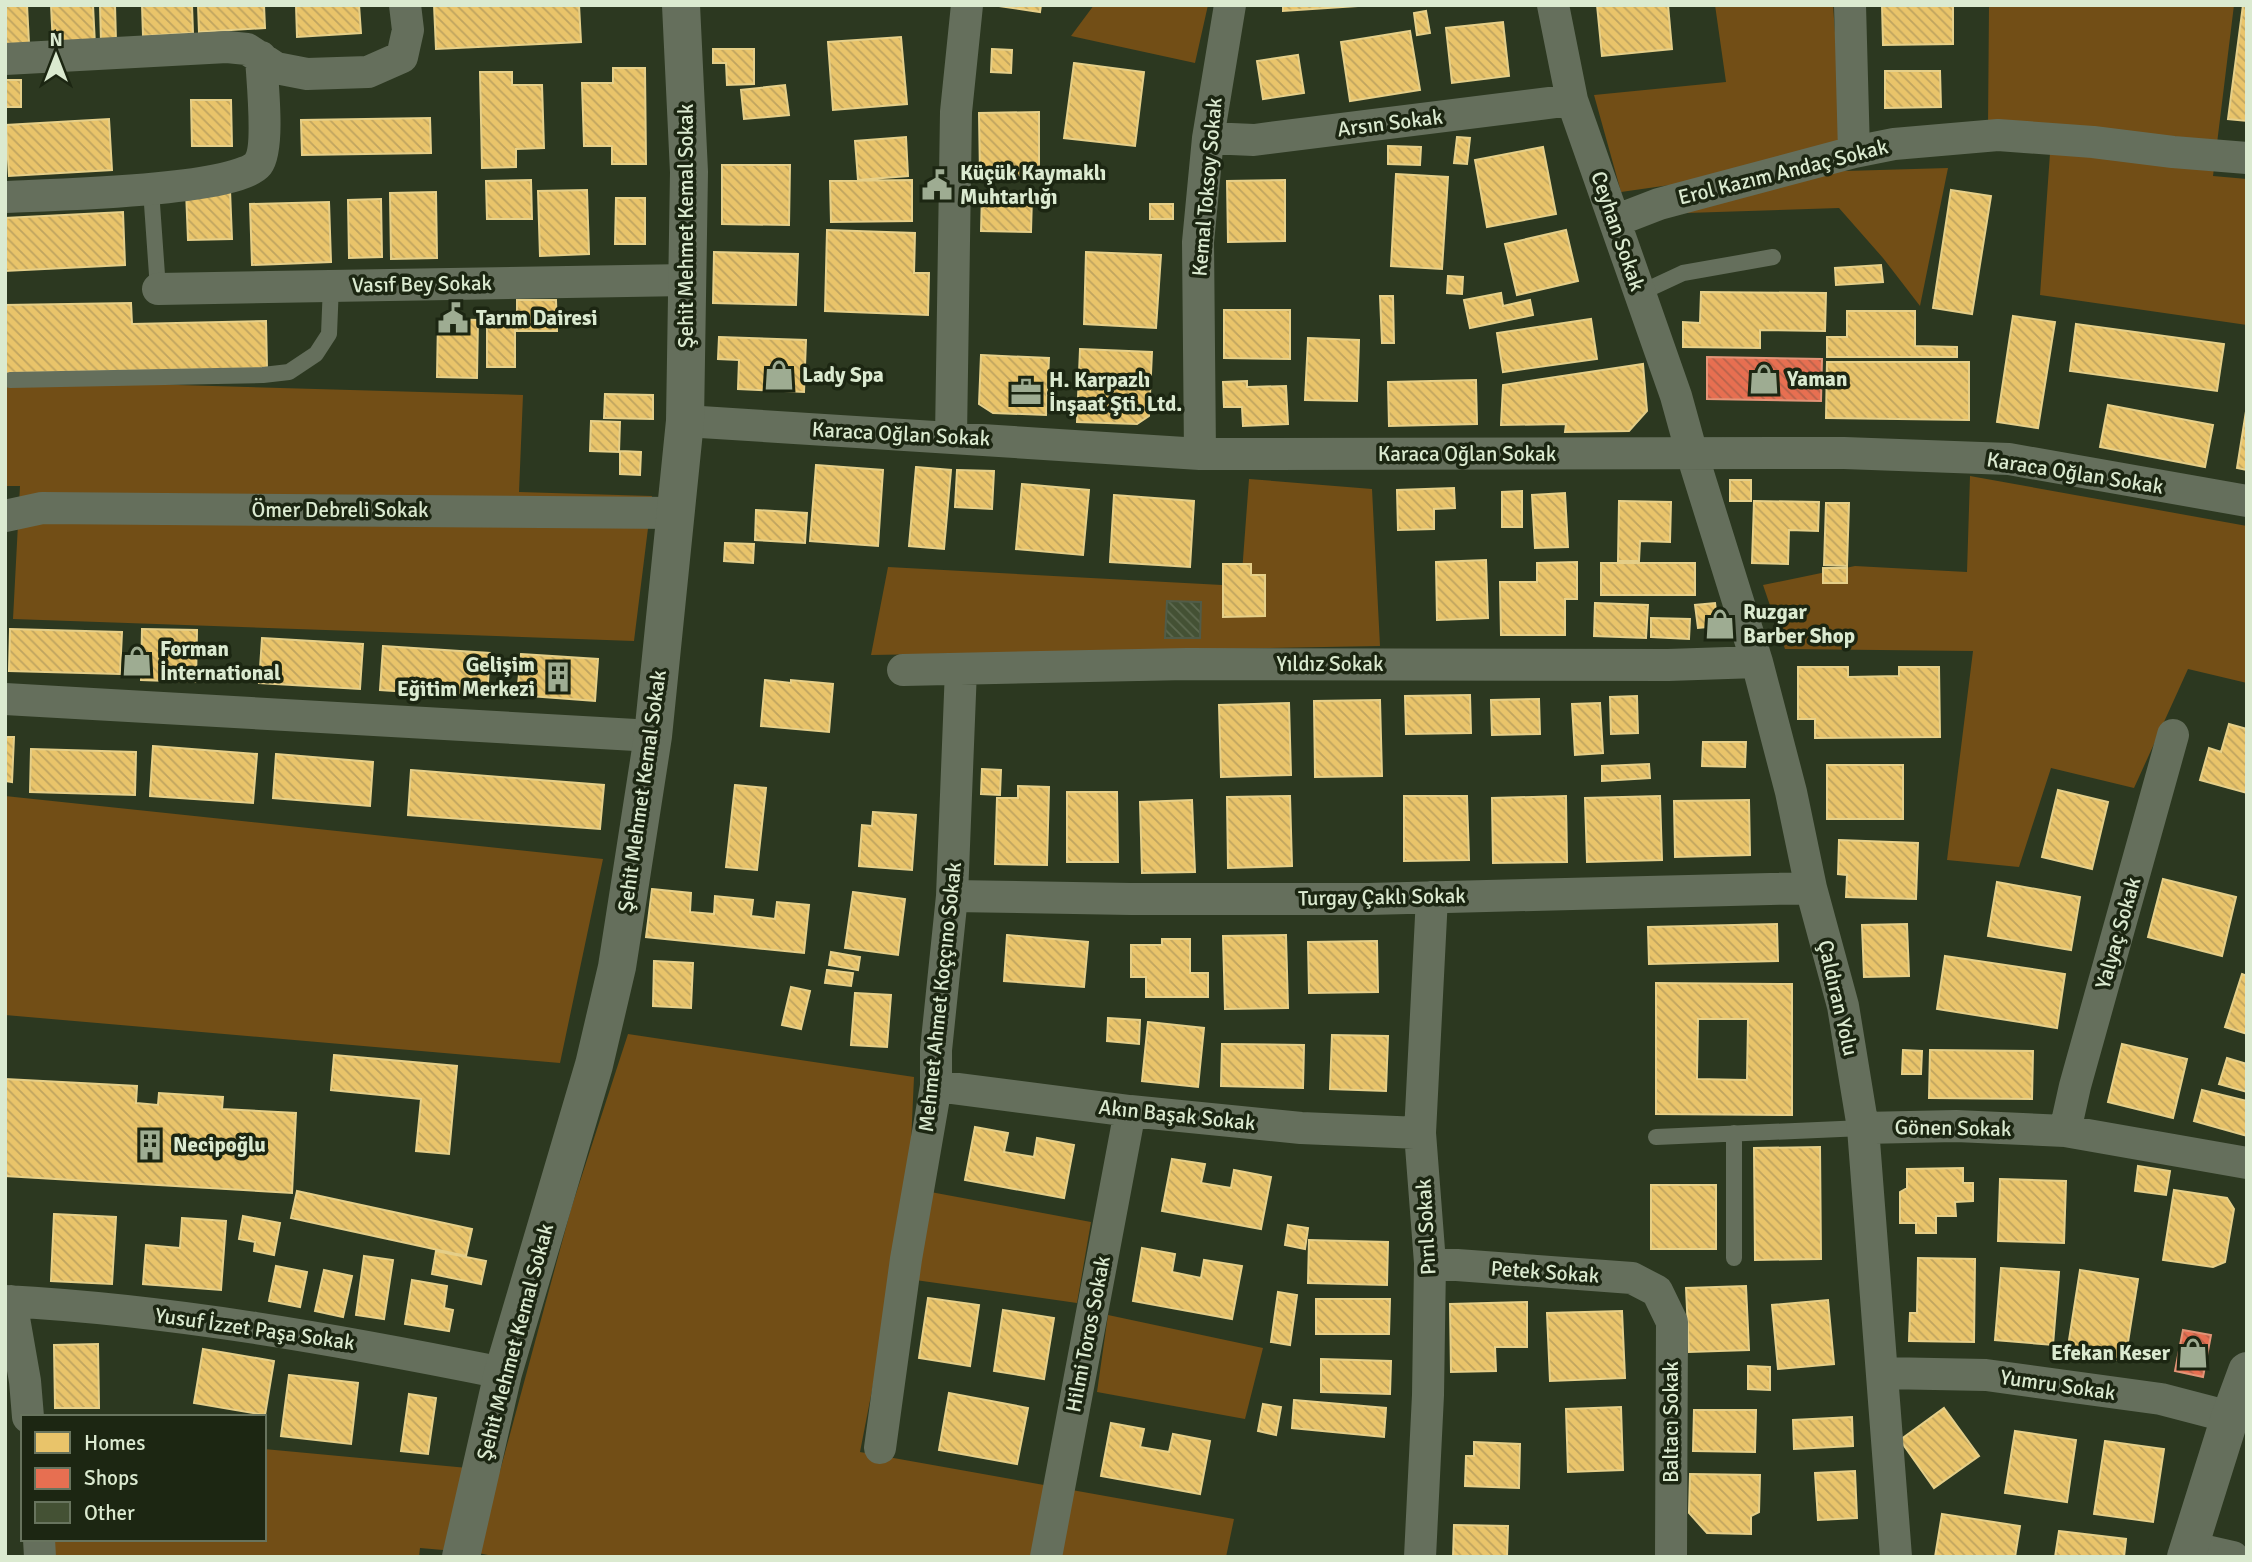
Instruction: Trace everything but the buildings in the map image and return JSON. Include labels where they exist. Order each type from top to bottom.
[{"type":"street","points":[[5,59],[227,47],[247,49],[276,68],[307,74],[368,72],[402,57],[408,30],[405,5]]},
{"type":"street","name":"Şehit Mehmet Kemal Sokak","points":[[461,1557],[503,1373],[594,1065],[617,967],[653,736],[685,421],[689,172],[681,5]]},
{"type":"street","points":[[951,437],[956,112],[967,5]]},
{"type":"street","name":"Kemal Toksoy Sokak","points":[[1200,454],[1198,242],[1208,138],[1230,5]]},
{"type":"street","name":"Ceyhan Sokak","points":[[1553,5],[1572,100],[1676,396],[1692,454]]},
{"type":"street","points":[[1850,5],[1854,152]]},
{"type":"street","points":[[5,197],[151,190],[239,177],[258,164],[265,145],[261,57]]},
{"type":"street","name":"Arsın Sokak","points":[[1208,138],[1254,140],[1572,100]]},
{"type":"street","name":"Erol Kazım Andaç Sokak","points":[[1615,221],[1659,204],[1854,152],[1894,144],[1998,135],[2247,158]]},
{"type":"street","name":"Vasıf Bey Sokak","points":[[158,289],[687,280]]},
{"type":"street","name":"Karaca Oğlan Sokak","points":[[685,421],[1200,454],[1844,453],[2009,459],[2247,501]]},
{"type":"street","name":"Çaldıran Yolu","points":[[1692,454],[1757,662],[1791,792],[1811,888],[1843,1006],[1863,1128],[1896,1557]]},
{"type":"street","name":"Ömer Debreli Sokak","points":[[5,516],[42,508],[676,513]]},
{"type":"street","name":"Yıldız Sokak","points":[[903,670],[1186,664],[1668,665],[1757,662]]},
{"type":"street","name":"Mehmet Ahmet Koççıno Sokak","points":[[880,1448],[906,1259],[936,1086],[936,1050],[953,896],[961,669]]},
{"type":"street","points":[[5,699],[653,736]]},
{"type":"street","name":"Yalyaç Sokak","points":[[2065,1131],[2075,1086],[2173,735]]},
{"type":"street","name":"Turgay Çaklı Sokak","points":[[953,896],[1367,899],[1811,888]]},
{"type":"street","name":"Pırıl Sokak","points":[[1420,1557],[1428,1395],[1430,1263],[1420,1133],[1432,897]]},
{"type":"street","name":"Akın Başak Sokak","points":[[936,1086],[1130,1111],[1301,1128],[1420,1133]]},
{"type":"street","name":"Hilmi Toros Sokak","points":[[1046,1557],[1130,1111]]},
{"type":"street","name":"Gönen Sokak","points":[[1863,1128],[1956,1126],[2065,1131],[2247,1163]]},
{"type":"street","name":"Petek Sokak","points":[[1430,1263],[1632,1278],[1657,1291]]},
{"type":"street","name":"Baltacı Sokak","points":[[1657,1291],[1672,1322],[1671,1557]]},
{"type":"street","points":[[8,1301],[28,1415]]},
{"type":"street","name":"Yusuf İzzet Paşa Sokak","points":[[8,1301],[123,1309],[351,1342],[503,1373]]},
{"type":"street","points":[[2233,1557],[2187,1552],[2247,1371]]},
{"type":"street","name":"Yumru Sokak","points":[[1883,1373],[1986,1375],[2161,1399],[2230,1417]]},
{"type":"lane","points":[[151,190],[158,289]]},
{"type":"lane","points":[[1640,293],[1683,273],[1773,257]]},
{"type":"lane","points":[[10,380],[263,375],[289,372],[316,354],[329,334],[331,285]]},
{"type":"lane","name":"Gönen Sokak","points":[[1656,1137],[1863,1128]]},
{"type":"lane","points":[[1734,1133],[1734,1258]]},
{"type":"shaded area","points":[[1094,5],[1208,5],[1195,63],[1071,36]]},
{"type":"shaded area","points":[[1715,5],[1833,5],[1845,171],[1948,168],[1920,306],[1839,208],[1686,213],[1670,185],[1621,192],[1594,95],[1726,82]]},
{"type":"shaded area","points":[[1989,5],[2234,5],[2213,176],[2247,179],[2247,325],[2040,295],[2052,125],[1988,126]]},
{"type":"shaded area","points":[[5,380],[523,395],[519,492],[652,496],[634,641],[13,619],[20,486],[5,486]]},
{"type":"shaded area","points":[[1970,476],[2247,526],[2247,683],[2188,669],[2134,788],[2051,768],[2019,867],[1947,860],[1973,651],[1785,649],[1763,585],[1855,566],[1967,572]]},
{"type":"shaded area","points":[[1249,479],[1372,489],[1380,646],[871,655],[888,567],[1241,586]]},
{"type":"shaded area","points":[[5,796],[603,859],[560,1063],[5,1015]]},
{"type":"shaded area","points":[[628,1034],[914,1077],[909,1188],[1091,1222],[1077,1303],[894,1277],[860,1452],[1234,1519],[1226,1557],[498,1557],[420,1548],[419,1557],[55,1557],[54,1541],[266,1541],[266,1449],[500,1471],[571,1209]]},
{"type":"shaded area","points":[[1108,1315],[1263,1348],[1245,1419],[1097,1392]]},
{"type":"place","name":"Küçük Kaymaklı Muhtarlığı","points":[[937,185]]},
{"type":"place","name":"Tarım Dairesi","points":[[453,318]]},
{"type":"place","name":"Lady Spa","points":[[779,375]]},
{"type":"place","name":"Yaman","points":[[1764,379]]},
{"type":"place","name":"H. Karpazlı İnşaat Şti. Ltd.","points":[[1026,392]]},
{"type":"place","name":"Ruzgar Barber Shop","points":[[1720,624]]},
{"type":"place","name":"Forman İnternational","points":[[137,661]]},
{"type":"place","name":"Gelişim Eğitim Merkezi","points":[[558,677]]},
{"type":"place","name":"Necipoğlu","points":[[150,1145]]},
{"type":"place","name":"Efekan Keser","points":[[2193,1353]]}]
